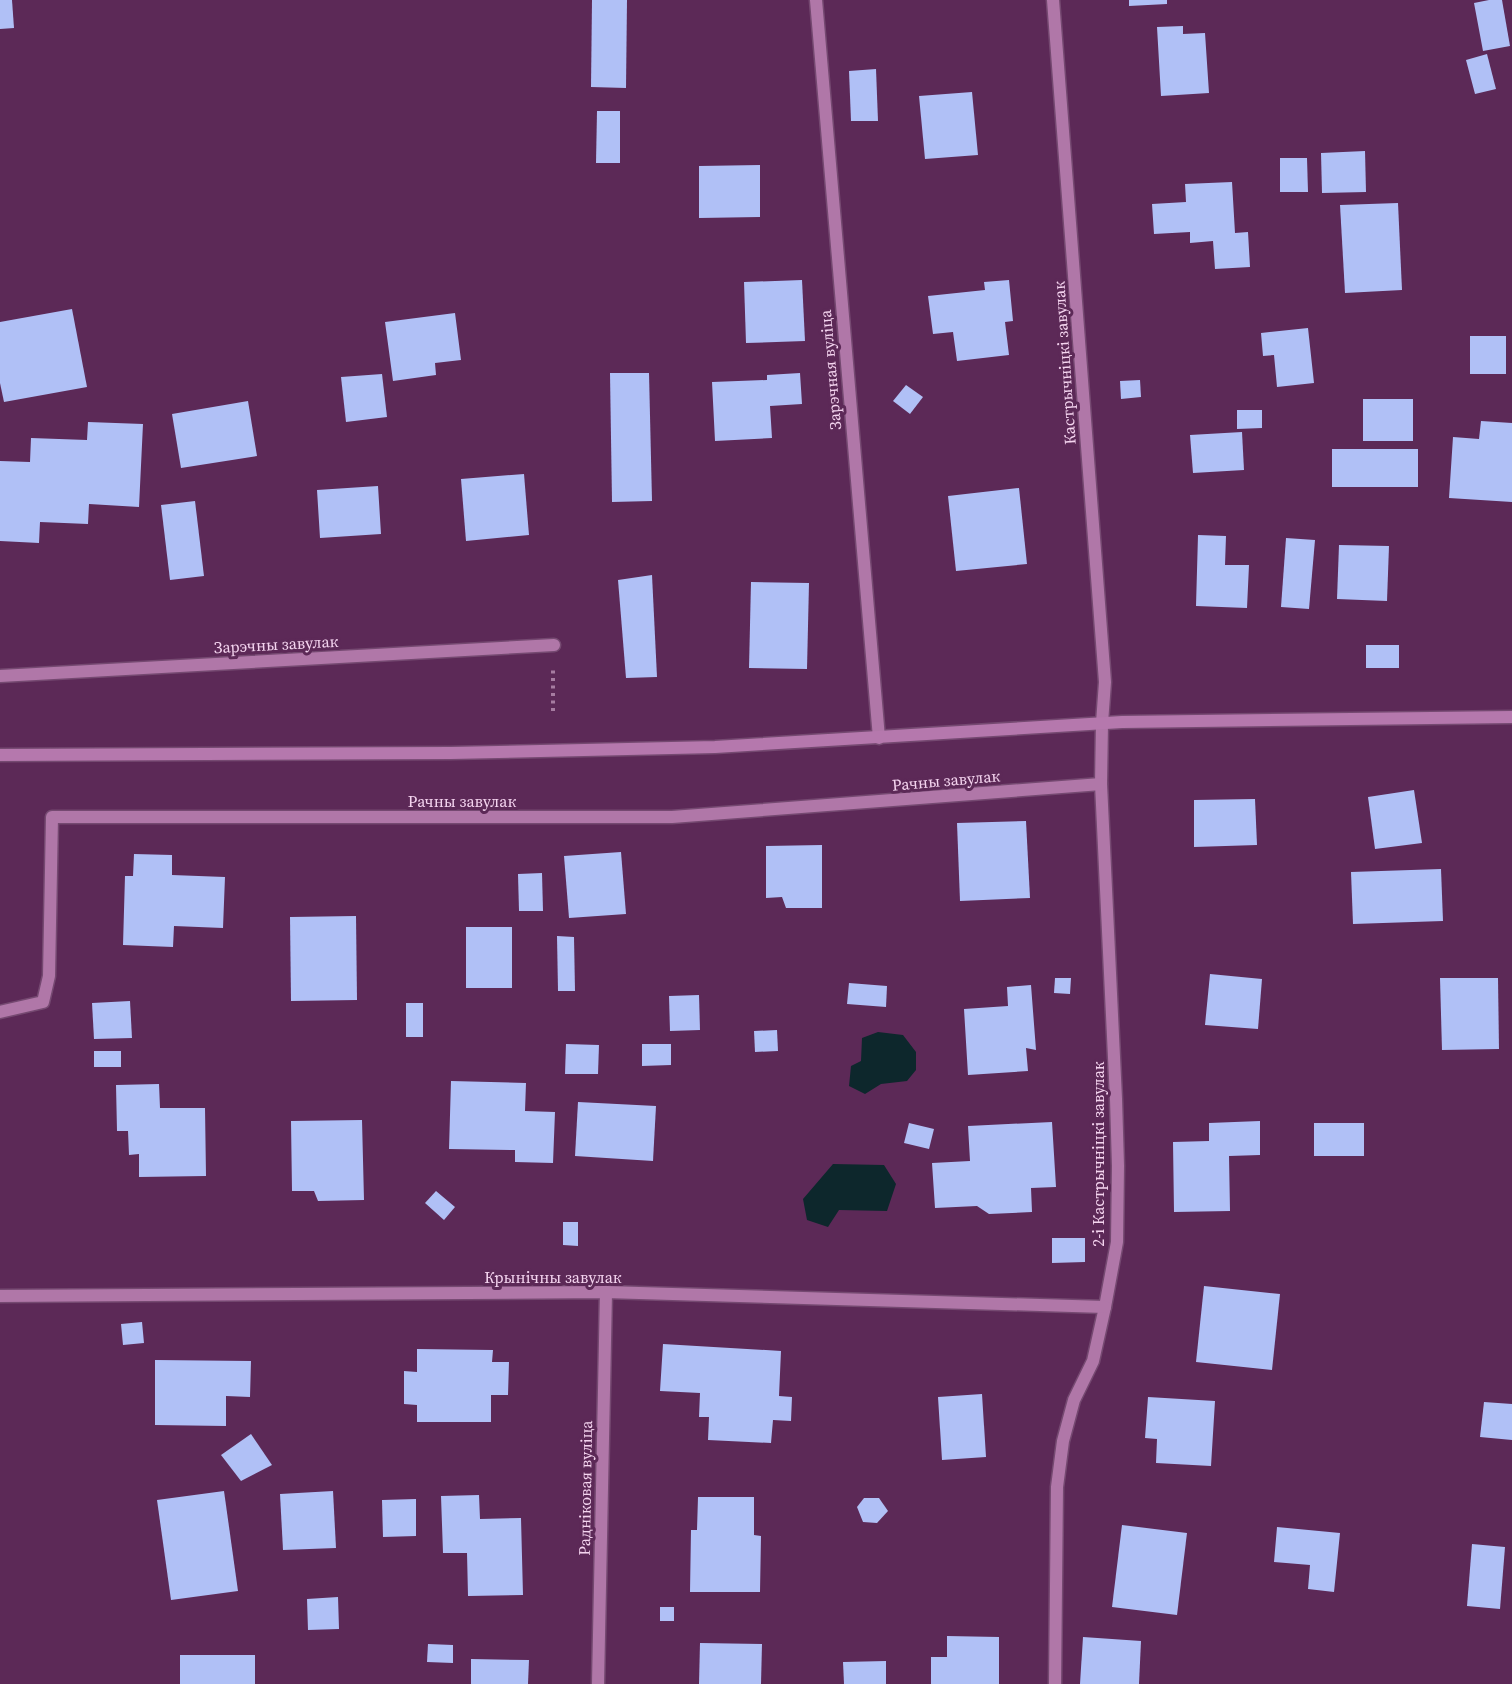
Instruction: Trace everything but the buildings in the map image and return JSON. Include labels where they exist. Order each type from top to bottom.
[{"type":"main road","points":[[0,755],[452,753],[715,747],[1102,723],[1512,717]]},
{"type":"street","name":"Зарэчная вуліца","points":[[816,0],[879,738]]},
{"type":"street","name":"Кастрычніцкі завулак","points":[[1053,0],[1106,682],[1102,723]]},
{"type":"street","name":"Зарэчны завулак","points":[[0,676],[554,645]]},
{"type":"street","name":"2-і Кастрычніцкі завулак","points":[[1055,1684],[1057,1487],[1063,1441],[1074,1400],[1093,1361],[1117,1242],[1118,1166],[1101,784],[1102,723]]},
{"type":"street","name":"Рачны завулак","points":[[0,1012],[43,1002],[49,976],[52,817],[672,817],[1101,784]]},
{"type":"street","name":"Крынічны завулак","points":[[0,1296],[606,1292],[1105,1307]]},
{"type":"street","name":"Радніковая вуліца","points":[[598,1684],[606,1292]]},
{"type":"path","points":[[553,711],[554,645]]},
{"type":"shaded area","points":[[878,1032],[903,1035],[916,1052],[916,1070],[907,1081],[881,1084],[865,1094],[849,1086],[851,1066],[861,1061],[862,1038]]},
{"type":"shaded area","points":[[833,1164],[884,1165],[896,1184],[887,1211],[839,1210],[828,1227],[807,1220],[803,1199]]}]
